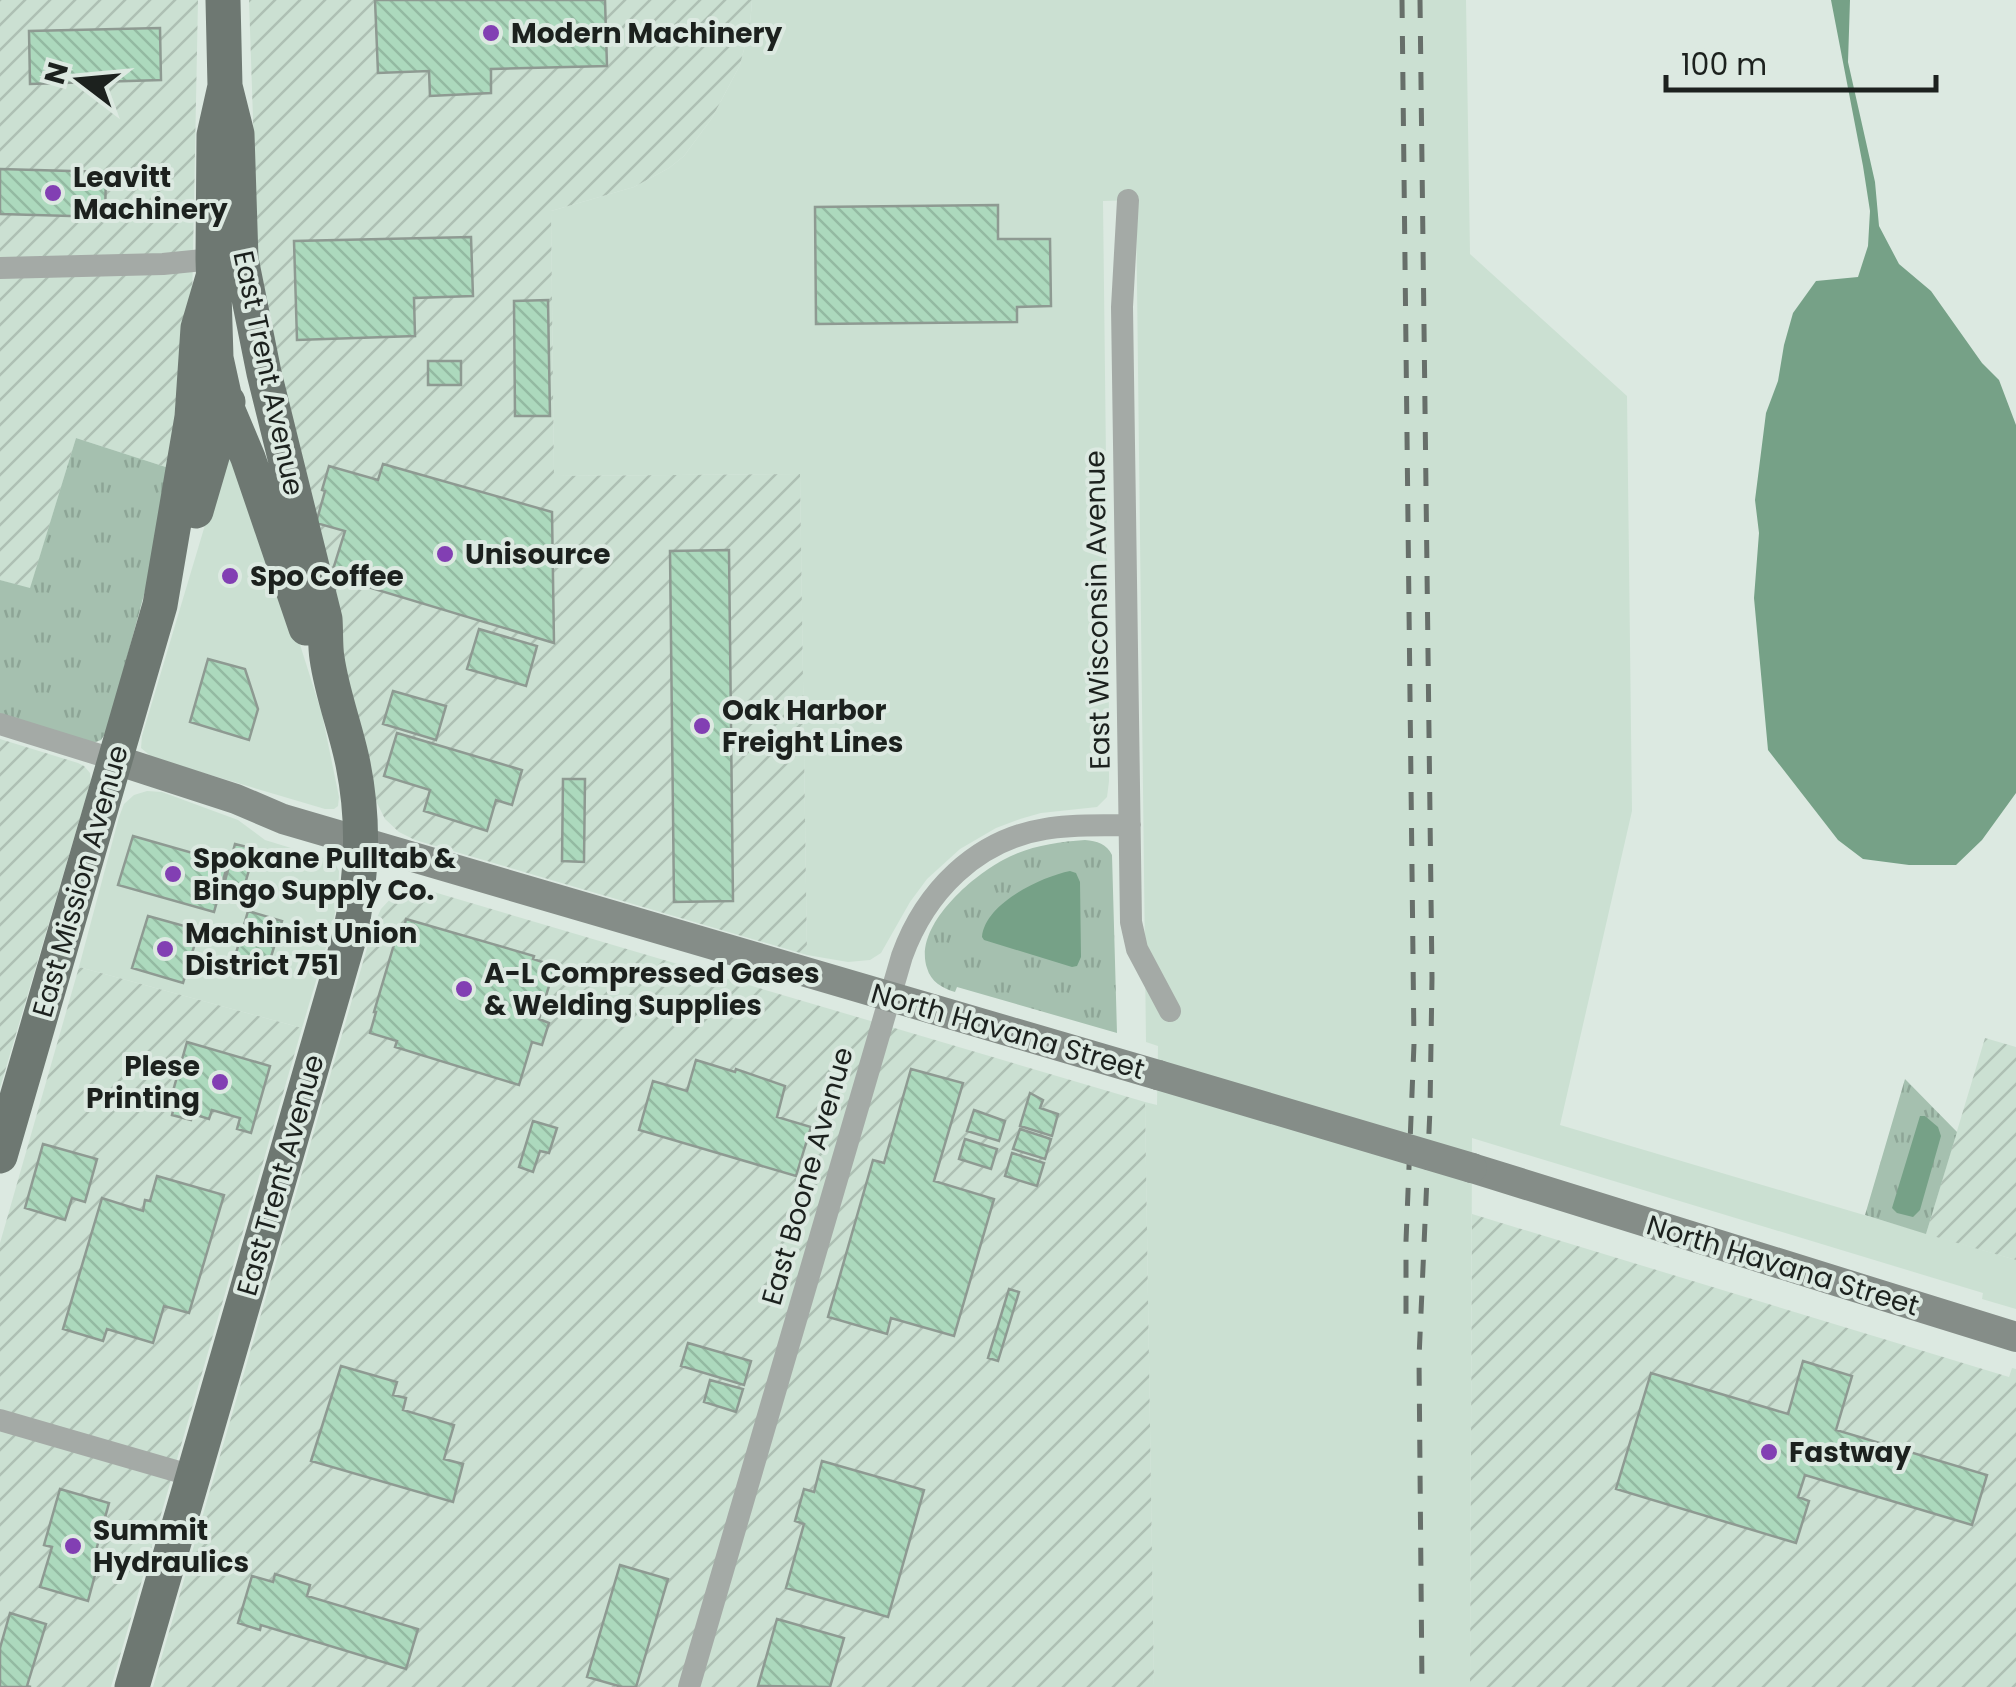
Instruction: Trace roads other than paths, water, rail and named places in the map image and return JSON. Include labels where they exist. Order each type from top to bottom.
[{"type":"main road","name":"East Trent Avenue","points":[[223,0],[224,86],[237,134],[216,358],[227,408],[248,458],[304,625],[326,657]]},
{"type":"main road","name":"East Trent Avenue","points":[[132,1687],[348,942],[358,892],[360,842],[354,768],[326,657],[326,620],[264,372],[222,265]]},
{"type":"main road","name":"East Mission Avenue","points":[[160,605],[192,417],[198,328],[222,265]]},
{"type":"main road","name":"East Mission Avenue","points":[[0,1156],[160,605],[194,519],[227,408]]},
{"type":"street","name":"East Wisconsin Avenue","points":[[1128,200],[1122,307],[1133,938],[1170,1010]]},
{"type":"street","points":[[0,268],[222,265]]},
{"type":"street","name":"North Havana Street","points":[[0,724],[236,799],[283,820],[1547,1190],[2016,1337]]},
{"type":"street","name":"East Boone Avenue","points":[[690,1687],[890,998],[918,917],[948,878],[1007,840],[1066,827],[1130,825]]},
{"type":"street","points":[[0,1420],[192,1476]]},
{"type":"railway","points":[[1402,0],[1414,1044],[1406,1320]]},
{"type":"railway","points":[[1420,0],[1432,978],[1419,1358],[1422,1687]]},
{"type":"place","name":"Modern Machinery","points":[[491,33]]},
{"type":"place","name":"Leavitt Machinery","points":[[53,193]]},
{"type":"place","name":"Unisource","points":[[445,554]]},
{"type":"place","name":"Spo Coffee","points":[[230,576]]},
{"type":"place","name":"Oak Harbor Freight Lines","points":[[702,726]]},
{"type":"place","name":"Spokane Pulltab & Bingo Supply Co.","points":[[173,874]]},
{"type":"place","name":"Machinist Union District 751","points":[[165,949]]},
{"type":"place","name":"A-L Compressed Gases & Welding Supplies","points":[[464,989]]},
{"type":"place","name":"Plese Printing","points":[[220,1082]]},
{"type":"place","name":"Fastway","points":[[1769,1452]]},
{"type":"place","name":"Summit Hydraulics","points":[[73,1546]]}]
